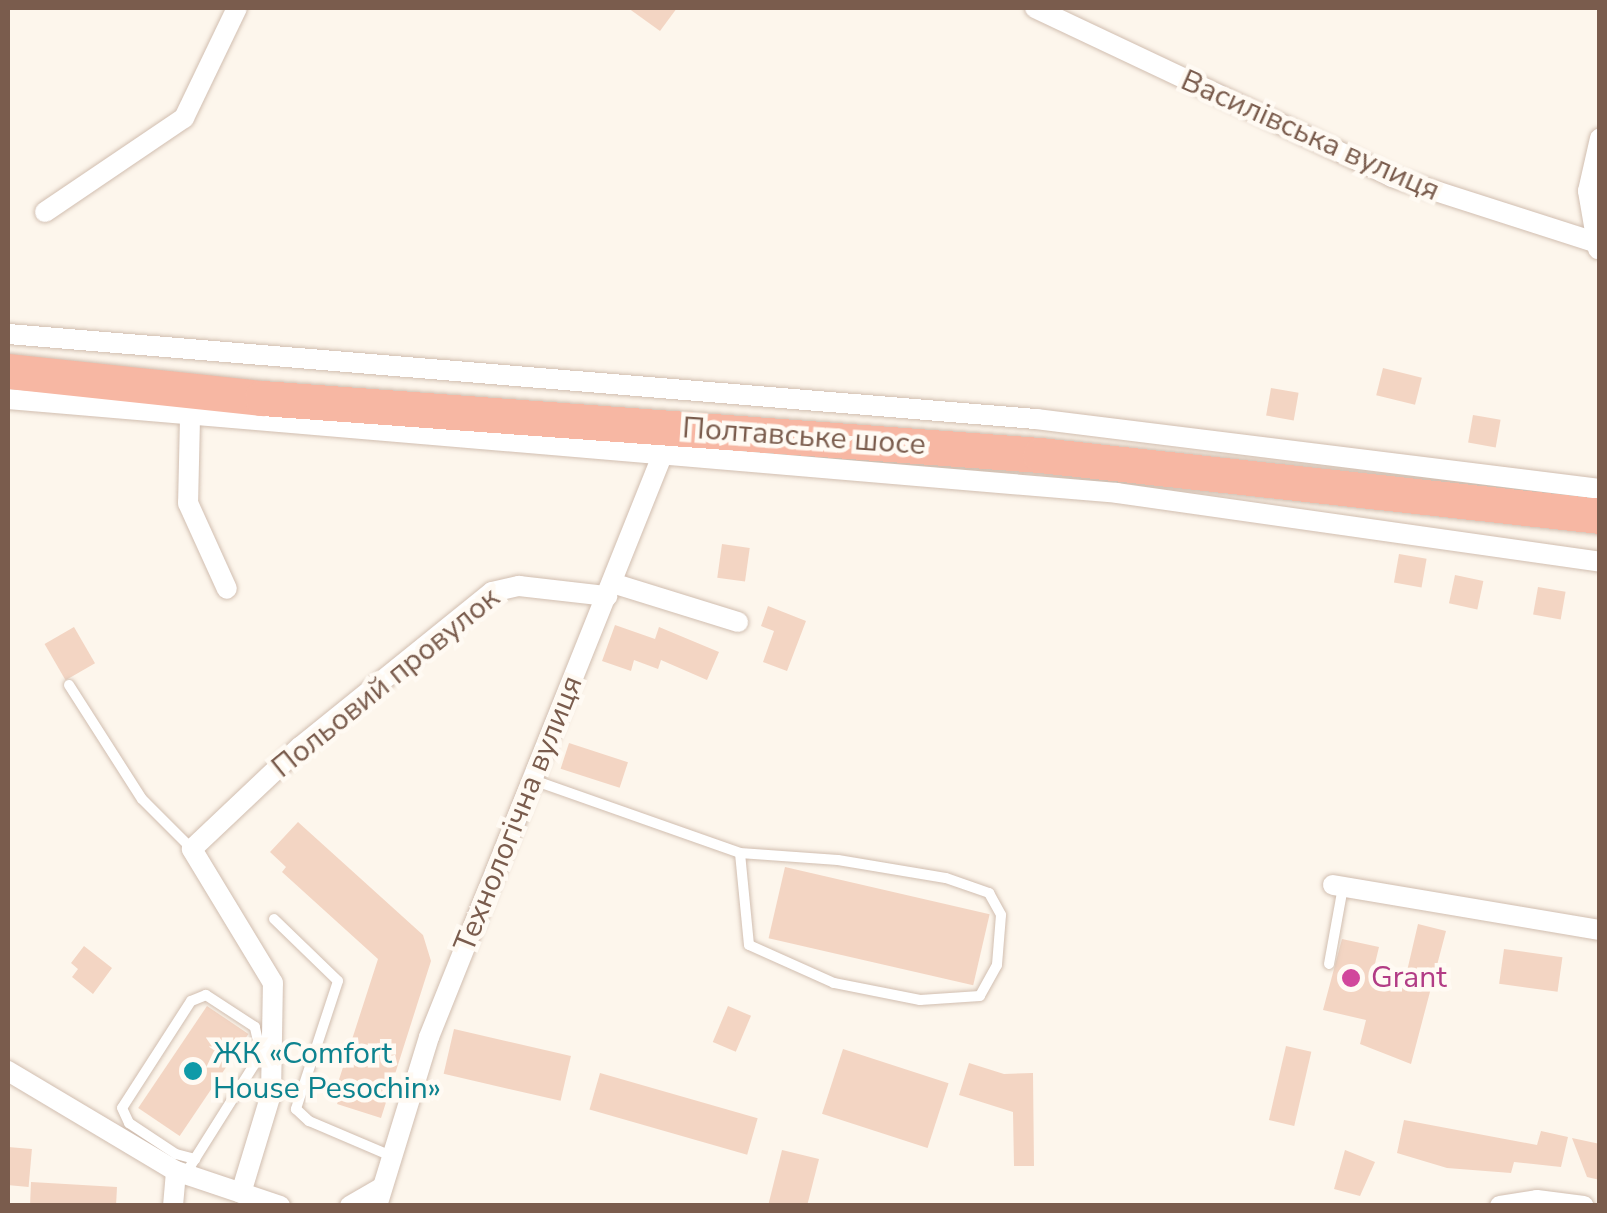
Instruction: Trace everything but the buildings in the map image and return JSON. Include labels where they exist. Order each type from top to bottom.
[{"type":"highway","name":"Полтавське шосе","points":[[8,371],[669,441],[1040,455],[1600,516]]},
{"type":"street","points":[[46,212],[184,118],[237,8]]},
{"type":"street","name":"Василівська вулиця","points":[[1035,8],[1356,162],[1597,247],[1588,191],[1600,138]]},
{"type":"street","points":[[8,334],[1036,419],[1600,489]]},
{"type":"street","points":[[8,399],[190,418],[669,441],[1116,493],[1600,562]]},
{"type":"street","points":[[190,418],[188,503],[227,589]]},
{"type":"street","name":"Технологічна вулиця","points":[[378,1198],[428,1037],[669,441]]},
{"type":"street","name":"Польовий провулок","points":[[192,849],[300,747],[492,592],[520,586],[609,590],[738,622]]},
{"type":"street","points":[[192,849],[273,983],[271,1094],[241,1199]]},
{"type":"street","points":[[1338,886],[1600,930]]},
{"type":"street","points":[[8,1071],[241,1199],[280,1206]]},
{"type":"street","points":[[173,1206],[186,1168]]},
{"type":"street","points":[[350,1206],[378,1198]]},
{"type":"street","points":[[1500,1206],[1537,1200],[1584,1206]]},
{"type":"lane","points":[[70,685],[142,798],[192,849]]},
{"type":"lane","points":[[533,780],[740,853],[838,860],[946,878],[988,893],[1001,915],[997,966],[980,996],[920,1000],[834,983],[748,945],[740,853]]},
{"type":"lane","points":[[1329,964],[1338,886]]},
{"type":"lane","points":[[274,918],[338,982],[296,1109],[308,1121],[391,1156]]},
{"type":"lane","points":[[206,995],[252,1024],[262,1048],[186,1168],[176,1154],[129,1123],[122,1108],[191,1002],[206,995]]},
{"type":"place","name":"Grant","points":[[1351,978]]},
{"type":"place","name":"ЖК «Comfort House Pesochin»","points":[[193,1071]]}]
